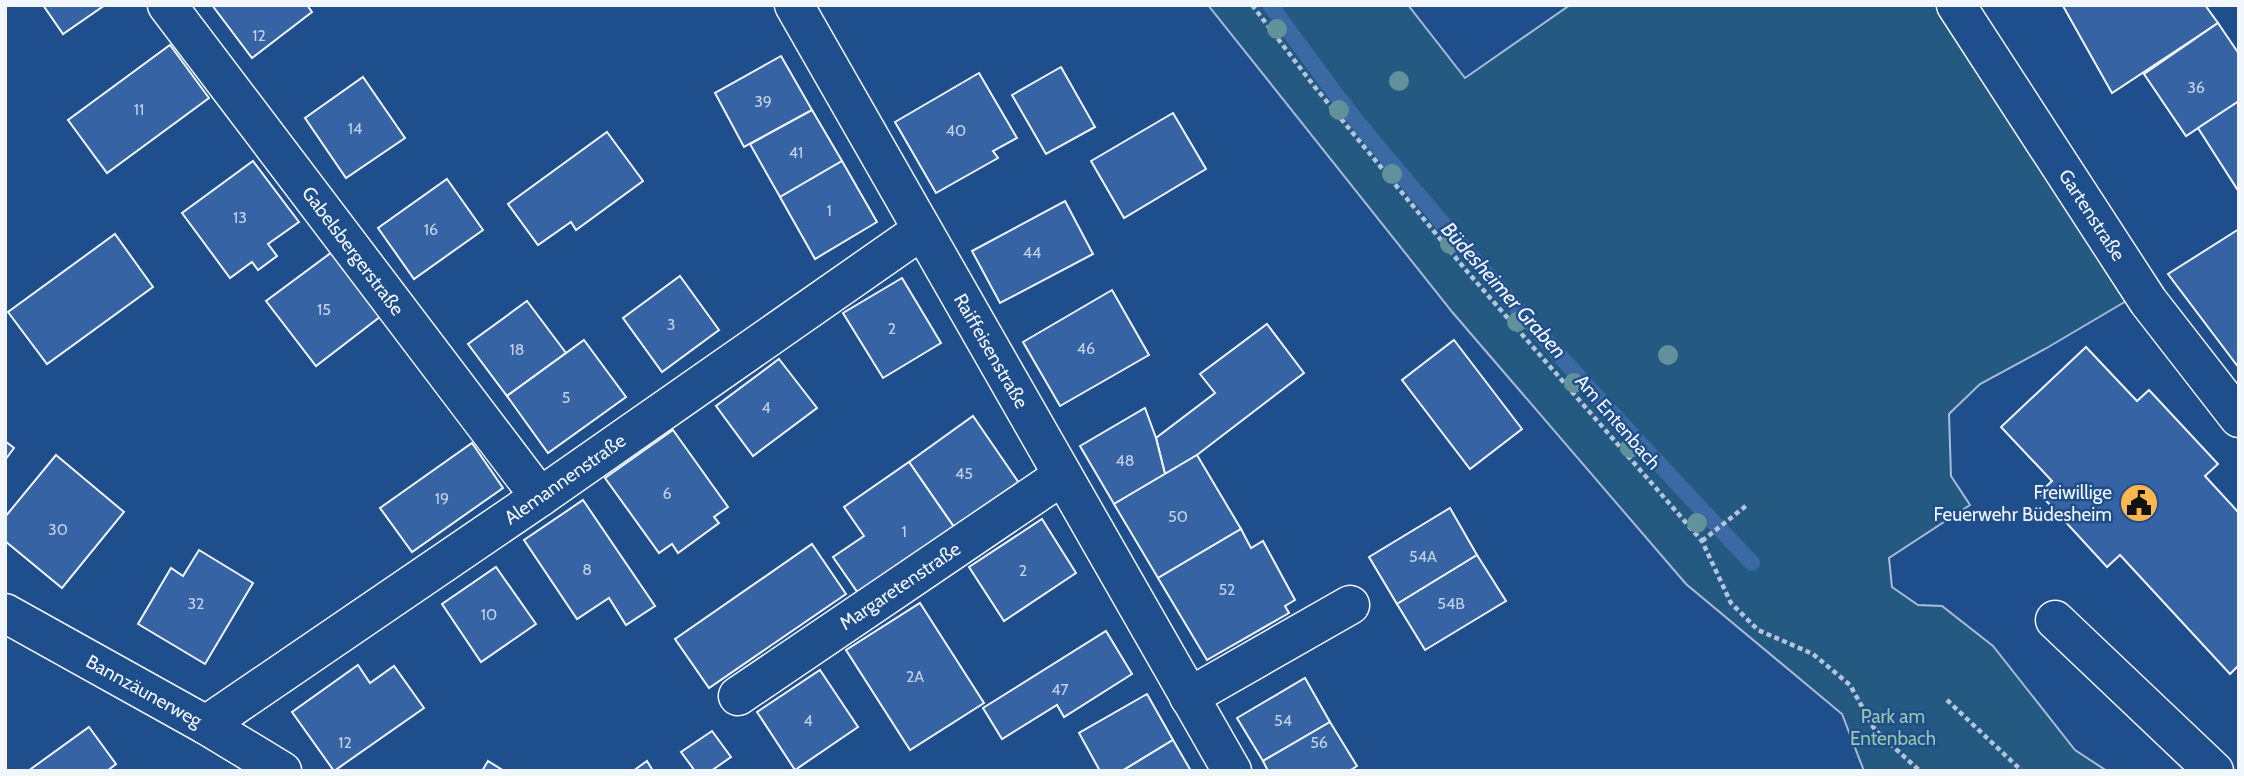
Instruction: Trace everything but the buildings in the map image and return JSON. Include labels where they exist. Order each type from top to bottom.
[{"type":"street","name":"Gabelsbergerstraße","points":[[167,5],[540,497]]},
{"type":"street","name":"Raiffeisenstraße","points":[[794,5],[1232,771]]},
{"type":"street","name":"Gartenstraße","points":[[1956,5],[2148,301],[2239,418]]},
{"type":"street","name":"Alemannenstraße","points":[[206,725],[540,497],[922,230]]},
{"type":"street","name":"Margaretenstraße","points":[[738,696],[1062,476]]},
{"type":"street","points":[[1189,697],[1350,605]]},
{"type":"street","name":"Bannzäunerweg","points":[[5,613],[206,725],[282,771]]},
{"type":"street","points":[[2055,620],[2214,771]]},
{"type":"path","name":"Am Entenbach","points":[[1252,5],[1314,86],[1465,269],[1702,541],[1731,603],[1758,630],[1813,654],[1850,685],[1875,730],[1920,771]]},
{"type":"path","points":[[1702,541],[1746,505]]},
{"type":"path","points":[[1947,701],[2022,771]]},
{"type":"green space","name":"Park am Entenbach","points":[[1208,5],[1408,5],[1465,78],[1570,5],[1938,5],[2128,300],[1980,384],[1949,414],[1951,476],[1970,505],[1889,558],[1892,587],[1918,605],[1942,606],[1993,646],[2075,750],[2107,771],[1864,771],[1842,714],[1686,584],[1453,313]]},
{"type":"waterway","name":"Büdesheimer Graben","points":[[1270,5],[1356,120],[1451,234],[1600,400],[1752,563]]},
{"type":"place","name":"Freiwillige Feuerwehr Büdesheim","points":[[2139,503]]}]
